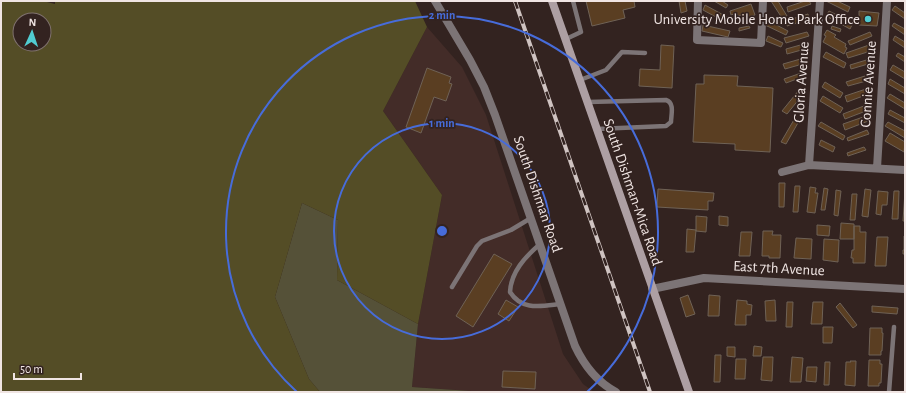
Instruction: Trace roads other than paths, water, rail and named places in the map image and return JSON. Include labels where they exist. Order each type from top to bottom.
[{"type":"main road","name":"South Dishman-Mica Road","points":[[552,1],[689,392]]},
{"type":"street","name":"South Dishman Road","points":[[435,1],[470,60],[484,87],[575,346],[585,365],[602,382],[616,392]]},
{"type":"street","points":[[698,1],[697,40],[761,43],[763,1]]},
{"type":"street","name":"Gloria Avenue","points":[[809,166],[820,1]]},
{"type":"street","name":"Connie Avenue","points":[[877,168],[887,1]]},
{"type":"street","points":[[782,172],[809,166],[905,170]]},
{"type":"street","name":"East 7th Avenue","points":[[652,289],[704,278],[905,289]]},
{"type":"lane","points":[[566,39],[582,32],[573,1]]},
{"type":"lane","points":[[580,80],[606,70],[622,52],[645,53]]},
{"type":"lane","points":[[588,102],[666,100],[671,104],[671,122],[666,126],[597,129]]},
{"type":"lane","points":[[452,287],[477,246],[482,241],[511,230],[531,218]]},
{"type":"lane","points":[[540,244],[520,264],[510,287],[510,292],[518,302],[525,305],[537,306],[560,304]]},
{"type":"lane","points":[[889,392],[894,327]]},
{"type":"railway","points":[[515,1],[650,392]]},
{"type":"place","name":"University Mobile Home Park Office","points":[[868,19]]}]
